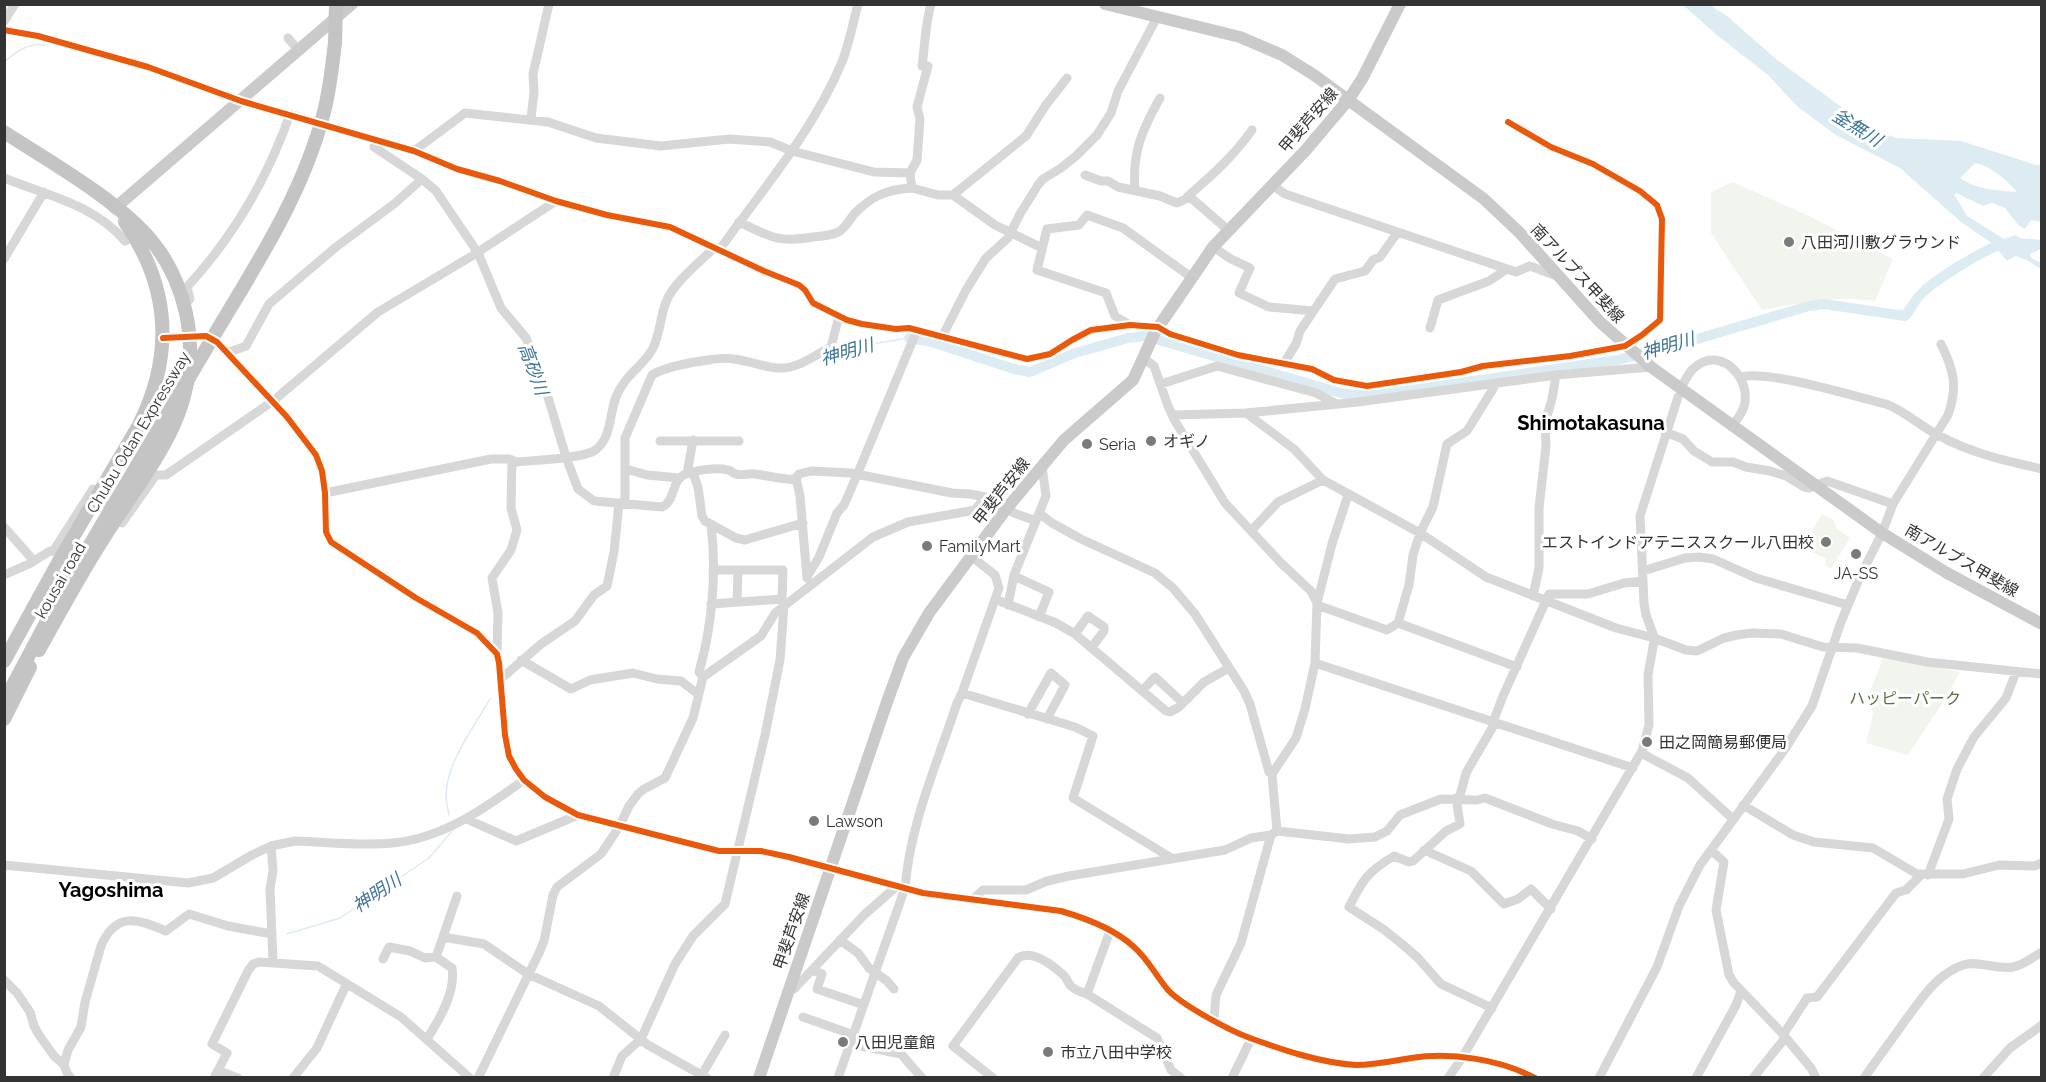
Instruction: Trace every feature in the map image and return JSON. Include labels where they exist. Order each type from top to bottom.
[{"type":"highway","name":"Chubu Odan Expressway","points":[[4,702],[65,587],[276,231],[304,172],[324,111],[335,44],[336,4]]},
{"type":"highway","name":"kousai road","points":[[4,132],[74,178],[141,229],[162,256],[179,289],[190,337],[190,369],[180,411],[152,473],[76,584],[39,649],[4,719]]},
{"type":"highway","name":"kousai road","points":[[4,661],[59,552],[98,495],[150,403],[162,360],[163,338],[157,294],[151,272],[135,236],[115,208]]},
{"type":"main road","points":[[115,208],[352,4]]},
{"type":"main road","name":"南アルプス甲斐線","points":[[1105,4],[1214,29],[1267,47],[1314,75],[1484,199],[1520,233],[1600,322],[1648,364],[1882,533],[1947,573],[2042,624]]},
{"type":"main road","name":"甲斐芦安線","points":[[759,1077],[903,658],[929,613],[1042,466],[1077,427],[1133,380],[1156,330],[1213,247],[1336,117],[1349,99],[1375,55],[1400,4]]},
{"type":"street","points":[[4,21],[15,4]]},
{"type":"street","points":[[531,119],[533,74],[549,4]]},
{"type":"street","points":[[325,493],[491,459],[517,462],[566,457],[591,452],[603,442],[619,390],[654,345],[666,300],[671,292],[717,248],[739,222],[792,151],[830,87],[843,59],[858,4]]},
{"type":"street","points":[[912,188],[910,173],[917,160],[920,119],[917,108],[925,66],[924,31],[931,4]]},
{"type":"street","points":[[942,337],[966,290],[986,258],[1002,245],[1011,233],[1020,214],[1043,179],[1061,168],[1097,135],[1111,113],[1118,91],[1155,21],[1153,15]]},
{"type":"street","points":[[4,30],[38,36],[148,67],[241,101],[293,115],[254,197],[209,263],[187,287],[190,299],[184,305]]},
{"type":"street","points":[[288,38],[298,51]]},
{"type":"street","points":[[953,195],[1026,136],[1067,78]]},
{"type":"street","points":[[1136,190],[1134,176],[1139,138],[1160,98]]},
{"type":"street","points":[[414,151],[465,113],[531,119],[548,122],[596,138],[661,146],[729,140],[770,142],[792,151],[874,172],[910,173]]},
{"type":"street","points":[[332,128],[414,151],[457,169],[500,181],[556,201],[607,215],[670,227],[764,272],[799,285],[813,303],[862,324],[917,331],[1027,359],[1050,354],[1091,330],[1130,325],[1156,330],[1238,355],[1312,369],[1334,380],[1367,386],[1461,372],[1483,366],[1626,347],[1660,320],[1662,219],[1657,205],[1640,191],[1593,164],[1551,147],[1508,122]]},
{"type":"street","points":[[1084,175],[1108,181],[1118,187],[1160,196],[1177,203],[1224,164],[1239,149],[1251,130]]},
{"type":"street","points":[[377,140],[374,147],[436,191],[478,253],[501,308],[526,338],[544,384],[578,489],[594,501],[666,506],[686,475],[693,440]]},
{"type":"street","points":[[4,178],[76,205],[112,226],[125,241],[135,236]]},
{"type":"street","points":[[227,353],[246,346],[269,304],[422,179]]},
{"type":"street","points":[[1272,185],[1285,194],[1516,272],[1530,266],[1559,276]]},
{"type":"street","points":[[739,222],[776,239],[794,241],[826,236],[840,231],[871,200],[894,189],[912,188],[938,195],[953,195],[995,225],[1042,248]]},
{"type":"street","points":[[4,259],[44,192]]},
{"type":"street","points":[[1187,197],[1190,197],[1228,230]]},
{"type":"street","points":[[152,473],[166,475],[273,401],[378,312],[478,253],[556,201]]},
{"type":"street","points":[[1130,325],[1115,316],[1106,293],[1037,270],[1047,229],[1079,225],[1087,215],[1123,228],[1191,278]]},
{"type":"street","points":[[1284,363],[1296,344],[1300,331],[1335,279],[1365,271],[1373,260],[1380,256],[1397,233]]},
{"type":"street","points":[[1213,247],[1250,268],[1239,293],[1269,306],[1313,311]]},
{"type":"street","points":[[1430,328],[1438,300],[1489,281],[1507,269]]},
{"type":"street","points":[[502,678],[541,644],[575,621],[594,595],[607,586],[622,503],[626,469],[625,438],[652,375],[679,365],[730,358],[778,368],[793,366],[831,347],[839,316]]},
{"type":"street","points":[[794,597],[819,557],[837,513],[844,504],[917,331]]},
{"type":"street","points":[[163,338],[211,338],[227,353],[273,401],[316,455],[322,471],[325,493],[326,532],[331,542],[477,633],[497,654]]},
{"type":"street","points":[[1599,1077],[1657,967],[1679,906],[1691,882],[1711,850],[1785,749],[1812,706],[1848,605],[1893,504],[1948,415],[1955,389],[1949,361],[1941,344]]},
{"type":"street","points":[[1146,352],[1154,366],[1173,415],[1225,502],[1311,591],[1317,604],[1387,630],[1398,623],[1409,585],[1413,555],[1420,533],[1433,507],[1448,444],[1467,431],[1496,384]]},
{"type":"street","points":[[1683,384],[1695,367],[1714,361],[1728,364],[1741,377],[1745,390],[1745,401],[1741,414],[1731,426]]},
{"type":"street","points":[[1173,415],[1246,413],[1337,404],[1648,364]]},
{"type":"street","points":[[1161,384],[1217,366],[1316,393],[1337,404]]},
{"type":"street","points":[[634,369],[652,375]]},
{"type":"street","points":[[1741,377],[1752,374],[1763,376],[1886,404],[1937,435],[1979,453],[2042,469]]},
{"type":"street","points":[[1533,596],[1539,568],[1539,508],[1546,446],[1545,423],[1556,375]]},
{"type":"street","points":[[1448,1077],[1462,1058],[1551,909],[1633,768],[1647,738],[1648,675],[1654,638],[1646,615],[1640,516],[1678,397]]},
{"type":"street","points":[[1246,413],[1294,449],[1323,480],[1420,533],[1486,577],[1616,628],[1654,638],[1686,650],[1697,651],[1724,638],[1752,633],[1781,634],[1822,647],[1857,648],[1927,662],[2042,674]]},
{"type":"street","points":[[1665,432],[1683,439],[1694,451],[1712,462],[1724,460],[1770,471],[1786,476],[1809,488],[1827,481],[1893,504]]},
{"type":"street","points":[[660,441],[739,441]]},
{"type":"street","points":[[512,460],[511,508],[517,530],[512,550],[492,578],[498,614],[497,654],[502,678],[505,735],[509,756],[524,780],[557,805],[578,815],[619,827],[719,851],[761,851],[901,887],[972,900],[1061,910],[1110,931],[1134,947],[1178,1000],[1251,1039],[1342,1064],[1377,1064],[1431,1056],[1462,1058],[1499,1064],[1535,1077]]},
{"type":"street","points":[[1008,605],[1014,576],[1046,496],[1042,466]]},
{"type":"street","points":[[626,469],[646,475],[686,475],[728,470],[737,475],[768,475],[780,479],[797,480]]},
{"type":"street","points":[[807,578],[797,480],[799,474],[811,471],[857,475],[985,497],[1006,510],[1052,523],[1155,573],[1188,604],[1250,704],[1269,772],[1272,774]]},
{"type":"street","points":[[686,475],[702,516],[711,525],[745,540],[803,524]]},
{"type":"street","points":[[1251,531],[1278,502],[1323,480]]},
{"type":"street","points":[[98,495],[120,520]]},
{"type":"street","points":[[1214,1020],[1216,995],[1241,943],[1274,833],[1272,774],[1300,730],[1315,663],[1317,604],[1332,544],[1348,495]]},
{"type":"street","points":[[703,677],[761,636],[783,603],[884,531],[908,522],[975,510],[985,497]]},
{"type":"street","points":[[703,677],[699,672],[708,642],[714,554],[711,525]]},
{"type":"street","points":[[4,527],[34,561]]},
{"type":"street","points":[[4,575],[50,551],[59,552]]},
{"type":"street","points":[[838,1077],[864,1005],[901,887],[921,807],[999,588],[995,575],[971,556]]},
{"type":"street","points":[[1492,1008],[1441,984],[1402,944],[1349,907],[1361,883],[1374,868],[1394,856],[1408,862],[1413,861],[1446,831],[1460,824],[1457,799],[1466,773],[1494,723],[1503,696],[1549,594],[1588,594],[1643,576],[1685,558],[1699,557],[1713,559],[1756,578],[1848,605]]},
{"type":"street","points":[[613,1077],[622,1056],[641,1039],[675,964],[693,936],[724,904],[765,735],[780,660],[783,570],[713,570]]},
{"type":"street","points":[[737,602],[738,570]]},
{"type":"street","points":[[1014,576],[1049,592],[1039,617]]},
{"type":"street","points":[[995,599],[1056,623],[1075,634],[1166,711],[1170,712],[1183,703],[1204,682],[1229,668]]},
{"type":"street","points":[[711,604],[783,603]]},
{"type":"street","points":[[1075,634],[1088,616],[1104,627],[1104,631],[1092,647]]},
{"type":"street","points":[[1398,623],[1517,667]]},
{"type":"street","points":[[521,660],[571,689],[590,680],[633,673],[657,680],[681,681],[698,694]]},
{"type":"street","points":[[1315,663],[1633,768]]},
{"type":"street","points":[[1753,1077],[1784,1036],[1807,998],[1817,997],[1896,893],[1906,890],[1925,875],[1948,819],[1948,794],[1957,769],[1974,737],[2006,698],[2016,672]]},
{"type":"street","points":[[1028,714],[1051,673],[1065,686],[1047,718]]},
{"type":"street","points":[[477,1077],[544,941],[553,895],[557,887],[601,854],[638,794],[665,778],[693,718],[703,677]]},
{"type":"street","points":[[1142,691],[1155,677],[1183,703]]},
{"type":"street","points":[[962,693],[1075,727],[1093,736],[1073,798],[1173,859]]},
{"type":"street","points":[[1641,753],[1688,778],[1733,819]]},
{"type":"street","points":[[4,865],[188,883],[213,878],[271,846],[295,841],[395,843],[432,834],[468,818],[524,780]]},
{"type":"street","points":[[972,900],[983,890],[1026,890],[1047,881],[1225,850],[1251,838],[1274,833],[1349,838],[1376,837],[1387,831],[1400,815],[1441,800],[1485,798],[1552,824],[1578,831],[1592,839]]},
{"type":"street","points":[[1743,805],[1793,835],[1814,843],[1873,848],[1925,875],[1963,874],[1999,865],[2034,866],[2042,863]]},
{"type":"street","points":[[468,818],[516,841],[578,815]]},
{"type":"street","points":[[271,846],[273,962]]},
{"type":"street","points":[[1424,850],[1471,871],[1504,904],[1518,899],[1531,889],[1551,909]]},
{"type":"street","points":[[1711,850],[1724,862],[1716,910],[1730,975],[1741,991],[1811,1068],[1816,1077]]},
{"type":"street","points":[[789,987],[794,989],[864,915],[901,887]]},
{"type":"street","points":[[436,957],[457,896]]},
{"type":"street","points":[[64,1065],[65,1058],[81,1027],[85,1002],[101,946],[104,939],[118,924],[125,920],[140,921],[166,931],[189,914],[228,926],[272,934]]},
{"type":"street","points":[[1087,994],[1110,931]]},
{"type":"street","points":[[443,937],[484,944],[528,974],[599,1006],[648,1045],[703,1076],[725,1035]]},
{"type":"street","points":[[840,940],[858,953],[874,972],[894,989]]},
{"type":"street","points":[[383,959],[389,947],[410,951],[425,958],[436,957],[452,968],[453,976],[440,1019],[427,1039]]},
{"type":"street","points":[[1864,1077],[1931,985],[1961,966],[1972,963],[2002,968],[2015,967],[2042,952]]},
{"type":"street","points":[[993,1077],[953,1046],[1018,958],[1024,954],[1031,954],[1063,974],[1070,986],[1087,994],[1157,1038],[1171,1070],[1181,1077]]},
{"type":"street","points":[[238,1077],[217,1074],[227,1053],[212,1044],[253,964],[273,962],[318,966],[401,1017],[470,1077]]},
{"type":"street","points":[[812,970],[822,974],[817,989],[864,1005]]},
{"type":"street","points":[[4,980],[17,993],[30,1012],[39,1035],[71,1077]]},
{"type":"street","points":[[293,1077],[317,1048],[346,985]]},
{"type":"street","points":[[1696,1077],[1736,1005],[1741,991]]},
{"type":"street","points":[[803,1017],[852,1040],[901,1053],[922,1077]]},
{"type":"street","points":[[1983,1077],[2010,1048],[2042,1025]]},
{"type":"street","points":[[1232,1077],[1251,1039]]},
{"type":"green space","name":"八田河川敷グラウンド","points":[[1733,182],[1811,217],[1893,259],[1875,301],[1832,299],[1762,310],[1711,233],[1711,192]]},
{"type":"green space","name":"エストインドアテニススクール八田校","points":[[1822,514],[1834,520],[1836,528],[1850,538],[1831,569],[1825,565],[1826,559],[1802,547]]},
{"type":"green space","name":"ハッピーパーク","points":[[1884,656],[1960,672],[1908,755],[1866,743],[1873,714],[1871,705],[1865,703]]},
{"type":"water","name":"釜無川","points":[[1683,5],[1710,5],[1727,16],[1776,59],[1870,128],[1896,138],[1961,141],[2036,165],[2041,164],[2041,222],[2031,220],[2025,229],[2019,226],[2005,208],[1992,203],[1983,206],[1954,194],[1967,216],[2004,239],[2016,235],[2020,238],[2041,240],[2041,249],[2030,254],[2031,258],[2041,263],[2041,269],[2015,256],[2007,261],[1993,244],[1961,222],[1900,168],[1836,135],[1798,107],[1768,75]],"holes":[[[1975,163],[1998,174],[2017,192],[1980,187],[1960,178]]]},
{"type":"waterway","points":[[4,62],[24,48],[40,44],[46,45]]},
{"type":"waterway","name":"神明川","points":[[909,338],[932,342],[1014,369],[1030,372],[1075,353],[1128,338],[1145,336],[1341,393],[1378,395],[1617,360],[1809,306],[1824,304],[1905,316],[1928,287],[1977,256],[2007,244]]},
{"type":"waterway","name":"神明川","points":[[828,354],[847,348],[909,338]]},
{"type":"waterway","name":"神明川","points":[[698,366],[711,364]]},
{"type":"waterway","name":"神明川","points":[[449,815],[446,796],[451,771],[462,746],[490,699]]},
{"type":"waterway","name":"神明川","points":[[287,934],[340,918],[429,858],[453,830]]},
{"type":"tunnel","points":[[296,116],[332,127]]},
{"type":"cycle path","points":[[4,30],[38,36],[148,67],[241,101],[414,151],[457,169],[500,181],[556,201],[607,215],[670,227],[799,285],[813,303],[847,320],[862,324],[896,329],[909,328],[1027,359],[1050,354],[1091,330],[1130,325],[1158,327],[1170,334],[1238,355],[1312,369],[1334,380],[1367,386],[1461,372],[1483,366],[1570,356],[1625,346],[1660,320],[1662,219],[1657,205],[1640,191],[1593,164],[1551,147],[1508,122]]},
{"type":"cycle path","points":[[163,338],[206,336],[217,342],[287,417],[316,455],[322,471],[325,493],[326,532],[331,542],[416,598],[477,633],[497,654],[509,756],[524,780],[545,797],[578,815],[719,851],[761,851],[789,857],[923,893],[1061,911],[1099,925],[1118,935],[1144,957],[1168,990],[1195,1010],[1241,1035],[1302,1055],[1329,1062],[1356,1065],[1426,1056],[1458,1057],[1506,1066],[1535,1078]]},
{"type":"place","name":"八田河川敷グラウンド","points":[[1789,242]]},
{"type":"place","name":"オギノ","points":[[1151,441]]},
{"type":"place","name":"Seria","points":[[1087,444]]},
{"type":"place","name":"エストインドアテニススクール八田校","points":[[1826,542]]},
{"type":"place","name":"FamilyMart","points":[[927,546]]},
{"type":"place","name":"JA-SS","points":[[1856,554]]},
{"type":"place","name":"田之岡簡易郵便局","points":[[1647,742]]},
{"type":"place","name":"Lawson","points":[[814,821]]},
{"type":"place","name":"八田児童館","points":[[843,1042]]},
{"type":"place","name":"市立八田中学校","points":[[1048,1052]]},
{"type":"district","name":"Shimotakasuna","points":[[1591,423]]},
{"type":"district","name":"Yagoshima","points":[[111,890]]},
{"type":"water label","name":"高砂川","points":[[533,369]]}]
